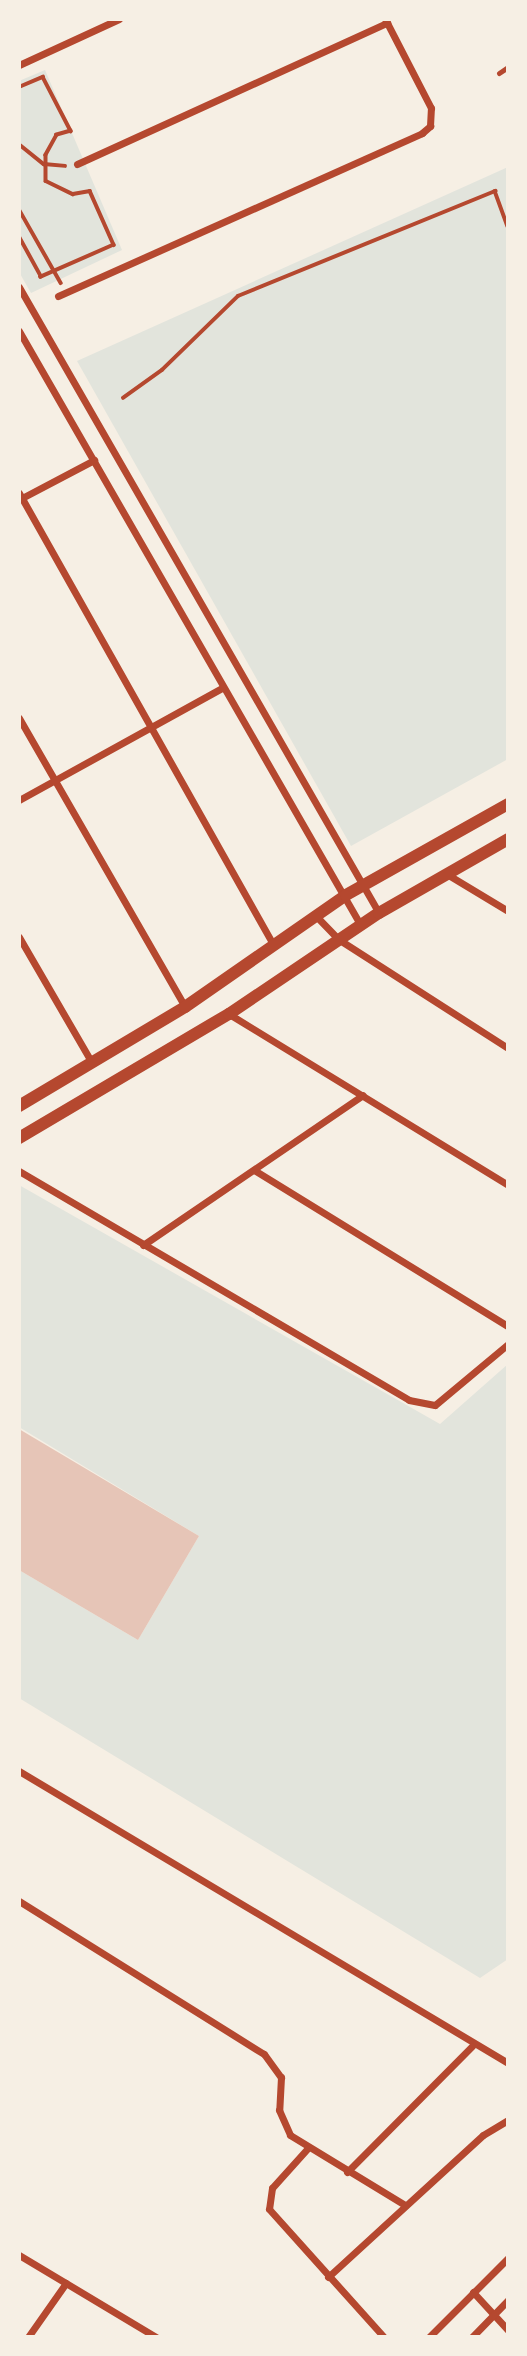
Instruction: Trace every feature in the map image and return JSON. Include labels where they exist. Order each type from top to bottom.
[{"type":"street","points":[[19,65],[119,19]]},
{"type":"street","points":[[58,296],[422,133],[433,118],[386,21],[77,164]]},
{"type":"street","points":[[19,287],[365,884],[379,913]]},
{"type":"street","points":[[19,331],[222,688],[346,895],[360,925]]},
{"type":"street","points":[[94,460],[20,497],[152,726],[274,946]]},
{"type":"street","points":[[19,800],[222,688]]},
{"type":"street","points":[[19,718],[186,1007]]},
{"type":"street","points":[[19,1106],[186,1007],[346,895],[508,804]]},
{"type":"street","points":[[19,1138],[229,1014],[338,939],[444,873],[508,839]]},
{"type":"street","points":[[444,873],[508,911]]},
{"type":"street","points":[[316,916],[338,939],[508,1048]]},
{"type":"street","points":[[19,937],[92,1063]]},
{"type":"street","points":[[229,1014],[508,1185]]},
{"type":"street","points":[[143,1245],[363,1095]]},
{"type":"street","points":[[254,1170],[508,1326]]},
{"type":"street","points":[[19,1171],[409,1400],[435,1405],[508,1344]]},
{"type":"street","points":[[19,1771],[472,2046],[508,2063]]},
{"type":"street","points":[[19,1901],[264,2054],[281,2077],[283,2123],[307,2149],[405,2205]]},
{"type":"street","points":[[347,2172],[472,2046]]},
{"type":"street","points":[[328,2277],[483,2135],[508,2120]]},
{"type":"street","points":[[307,2149],[271,2188],[269,2209],[384,2337]]},
{"type":"street","points":[[19,2255],[155,2337]]},
{"type":"street","points":[[429,2337],[508,2258]]},
{"type":"street","points":[[29,2337],[66,2283]]},
{"type":"street","points":[[473,2292],[508,2330]]},
{"type":"street","points":[[472,2337],[508,2300]]},
{"type":"lane","points":[[499,73],[508,67]]},
{"type":"path","points":[[19,87],[43,76],[71,131],[57,135],[44,164],[46,181],[58,191],[73,194],[90,191],[114,245],[41,277],[19,237]]},
{"type":"path","points":[[19,144],[44,164],[77,164]]},
{"type":"path","points":[[123,398],[162,370],[237,296],[495,191],[508,226]]},
{"type":"path","points":[[19,209],[67,292]]},
{"type":"shaded area","points":[[45,70],[122,250],[31,293],[19,272],[19,81]]},
{"type":"shaded area","points":[[508,167],[508,759],[351,846],[77,361]]},
{"type":"shaded area","points":[[19,1185],[440,1424],[508,1364],[508,1959],[480,1978],[19,1698],[19,1570],[138,1640],[199,1536],[19,1427]]},
{"type":"building","points":[[19,1429],[199,1536],[138,1640],[19,1570]]}]
